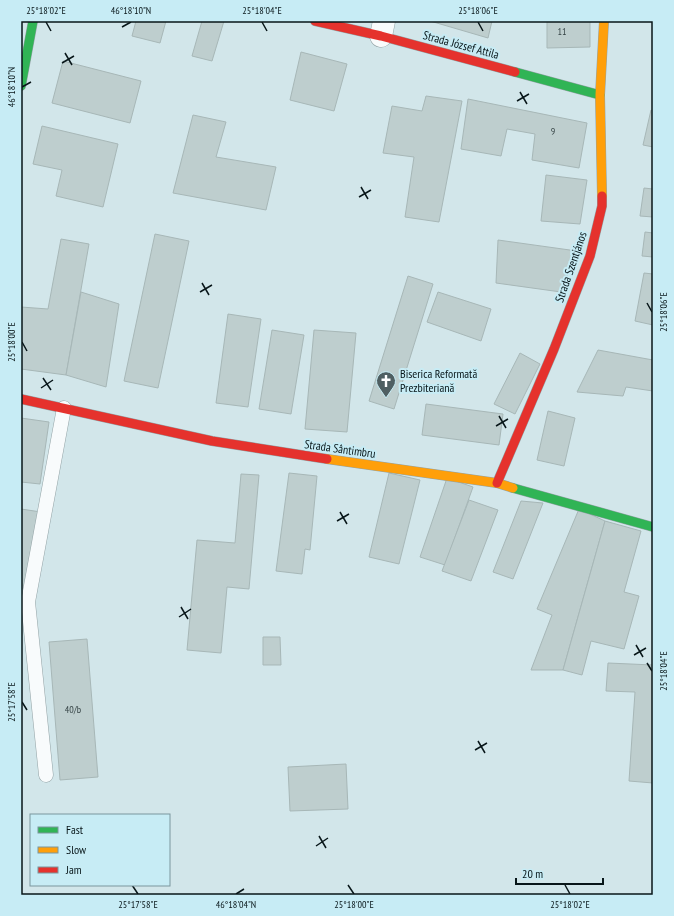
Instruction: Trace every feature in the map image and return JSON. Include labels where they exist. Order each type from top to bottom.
[{"type":"street","points":[[21,86],[32,21]]},
{"type":"street","name":"Strada József Attila","points":[[315,21],[383,29],[600,95]]},
{"type":"street","name":"Strada Szentjános","points":[[497,484],[554,349],[590,256],[602,206],[600,95],[604,21]]},
{"type":"street","name":"Strada Sântimbru","points":[[21,398],[212,440],[323,459],[497,484],[653,527]]},
{"type":"lane","points":[[46,775],[28,602],[64,408]]},
{"type":"building","points":[[136,21],[166,21],[160,43],[132,36]]},
{"type":"building","points":[[202,21],[224,21],[212,61],[192,56]]},
{"type":"building","points":[[430,21],[492,21],[488,38]]},
{"type":"building","points":[[547,21],[590,21],[590,47],[547,48]]},
{"type":"building","points":[[301,52],[347,64],[334,111],[290,100]]},
{"type":"building","points":[[63,61],[141,81],[130,123],[52,103]]},
{"type":"building","points":[[426,96],[462,101],[439,222],[405,217],[414,157],[383,153],[392,106],[422,111]]},
{"type":"building","points":[[468,99],[587,123],[579,168],[532,160],[535,134],[507,129],[501,156],[461,149]]},
{"type":"building","points":[[651,110],[653,111],[653,147],[643,145]]},
{"type":"building","points":[[193,115],[226,122],[216,157],[276,167],[266,210],[173,193]]},
{"type":"building","points":[[42,126],[118,144],[103,207],[56,196],[62,170],[33,164]]},
{"type":"building","points":[[546,175],[587,180],[580,224],[541,221]]},
{"type":"building","points":[[644,188],[653,189],[653,217],[640,216]]},
{"type":"building","points":[[645,232],[653,233],[653,257],[642,256]]},
{"type":"building","points":[[155,234],[189,241],[158,388],[124,381]]},
{"type":"building","points":[[61,239],[89,244],[66,375],[21,369],[21,307],[48,309]]},
{"type":"building","points":[[498,240],[577,251],[561,292],[496,283]]},
{"type":"building","points":[[644,273],[653,274],[653,325],[635,321]]},
{"type":"building","points":[[408,276],[433,284],[394,409],[369,401]]},
{"type":"building","points":[[81,292],[119,304],[106,387],[66,375]]},
{"type":"building","points":[[438,292],[491,309],[481,341],[427,322]]},
{"type":"building","points":[[228,314],[261,319],[248,407],[216,403]]},
{"type":"building","points":[[272,330],[304,335],[291,414],[259,409]]},
{"type":"building","points":[[314,330],[356,333],[347,432],[305,429]]},
{"type":"building","points":[[598,350],[653,360],[653,391],[626,387],[623,396],[577,392]]},
{"type":"building","points":[[520,353],[540,364],[515,414],[494,404]]},
{"type":"building","points":[[426,404],[503,414],[499,445],[422,435]]},
{"type":"building","points":[[548,411],[575,418],[564,466],[537,460]]},
{"type":"building","points":[[21,418],[49,422],[40,484],[21,482]]},
{"type":"building","points":[[289,473],[317,476],[310,550],[305,549],[302,574],[276,571]]},
{"type":"building","points":[[389,473],[420,480],[399,564],[369,557]]},
{"type":"building","points":[[241,474],[259,475],[249,589],[227,587],[221,653],[187,650],[197,540],[235,543]]},
{"type":"building","points":[[447,478],[473,487],[445,565],[420,557]]},
{"type":"building","points":[[469,500],[498,510],[471,581],[442,571]]},
{"type":"building","points":[[521,501],[543,503],[513,579],[493,572]]},
{"type":"building","points":[[21,509],[41,512],[27,589],[21,588]]},
{"type":"building","points":[[579,509],[605,521],[563,670],[531,670],[552,615],[537,609]]},
{"type":"building","points":[[605,521],[641,531],[624,592],[639,596],[624,649],[591,641],[582,675],[563,670]]},
{"type":"building","points":[[263,637],[280,637],[281,665],[263,665]]},
{"type":"building","points":[[87,639],[98,777],[60,780],[49,642]]},
{"type":"building","points":[[608,663],[653,665],[653,783],[629,781],[635,692],[606,691]]},
{"type":"building","points":[[346,764],[348,809],[290,811],[288,767]]},
{"type":"traffic: fast","points":[[21,86],[33,21]]},
{"type":"traffic: fast","points":[[515,72],[600,95]]},
{"type":"traffic: fast","points":[[513,488],[653,527]]},
{"type":"traffic: slow","points":[[602,196],[600,95],[604,21]]},
{"type":"traffic: slow","points":[[327,459],[497,483],[513,488]]},
{"type":"traffic: jam","points":[[315,21],[381,36],[515,72]]},
{"type":"traffic: jam","points":[[497,483],[554,349],[590,256],[602,206],[602,196]]},
{"type":"traffic: jam","points":[[21,399],[212,441],[327,459]]},
{"type":"place","name":"Biserica Reformată Prezbiteriană","points":[[386,398]]}]
